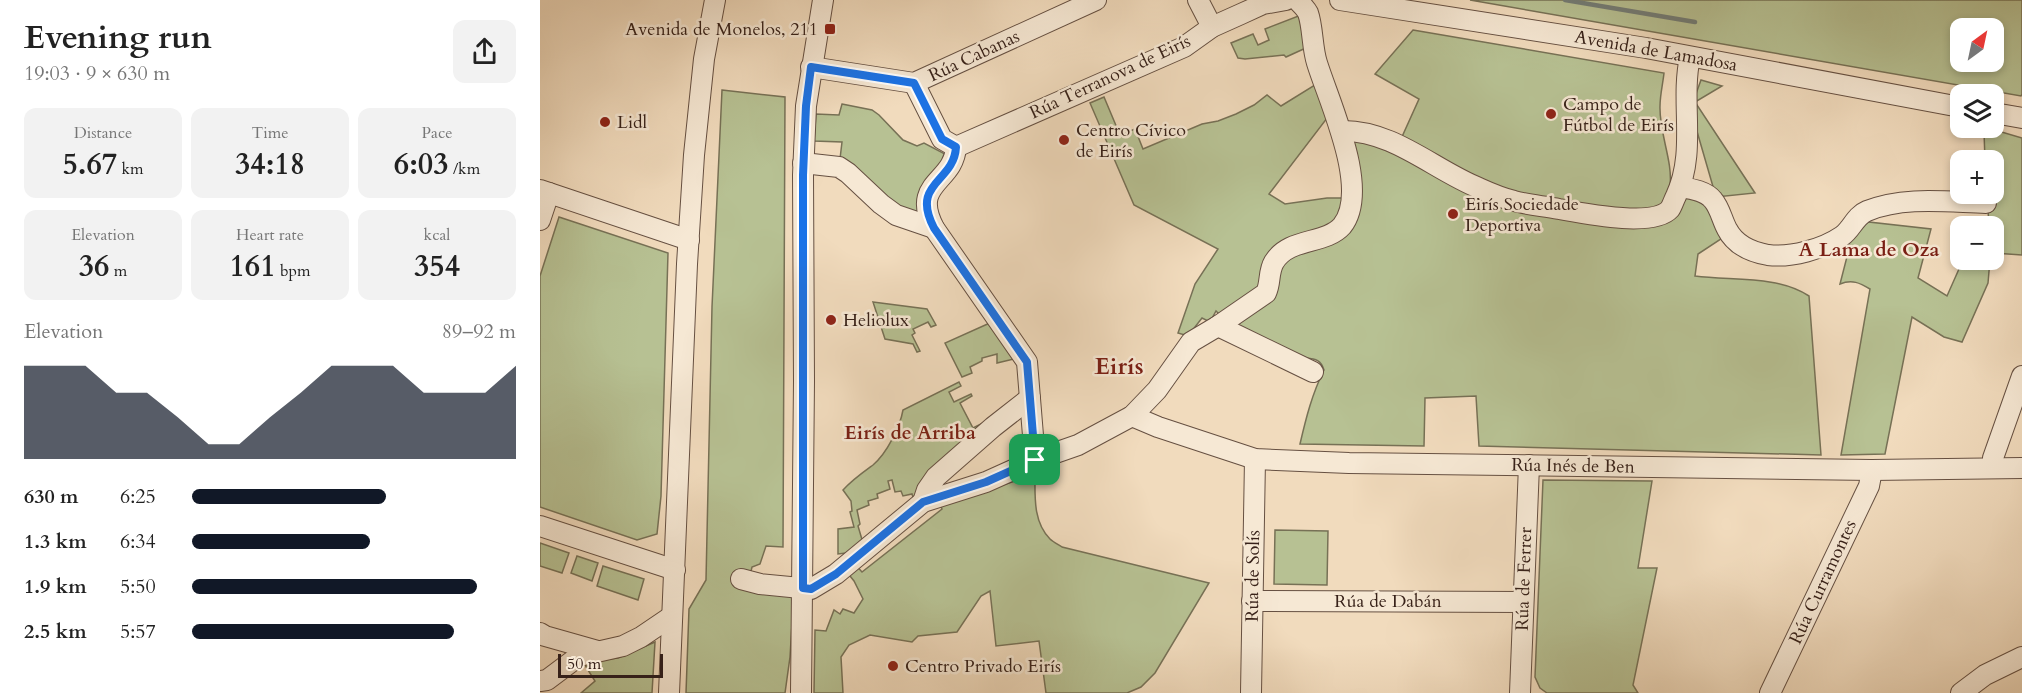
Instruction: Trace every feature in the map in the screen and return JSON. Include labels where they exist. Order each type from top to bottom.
[{"type":"street","points":[[669,693],[694,155],[712,6],[722,0]]},
{"type":"street","points":[[801,693],[803,163],[806,106],[823,0]]},
{"type":"street","name":"Rúa Cabanas","points":[[811,67],[914,83],[1096,0]]},
{"type":"street","points":[[1198,0],[1212,27]]},
{"type":"street","name":"Avenida de Lamadosa","points":[[1346,0],[1690,57],[1950,105]]},
{"type":"street","points":[[741,579],[760,584],[811,589],[836,574],[923,502],[986,482],[1035,460],[1078,445],[1131,416],[1157,390],[1191,342],[1266,293],[1273,264],[1279,256],[1289,248],[1332,233],[1341,226],[1352,204],[1353,193],[1342,131],[1316,61],[1308,12],[1294,1]]},
{"type":"street","name":"Rúa Terranova de Eirís","points":[[956,147],[1184,47],[1212,27],[1265,2],[1294,1]]},
{"type":"street","points":[[1342,131],[1357,131],[1381,137],[1477,188],[1515,202],[1617,218],[1653,217],[1669,210],[1680,187],[1686,166],[1687,73],[1690,57]]},
{"type":"street","points":[[914,83],[942,139],[956,147],[952,163],[933,186],[927,198],[926,209],[934,228],[1027,362],[1035,460]]},
{"type":"street","points":[[2004,115],[2022,118]]},
{"type":"street","points":[[803,163],[839,167],[897,215],[934,228]]},
{"type":"street","points":[[1680,187],[1700,191],[1713,199],[1727,231],[1739,244],[1766,255],[1782,256],[1819,247],[1844,235],[1856,219],[1865,212],[1877,208],[1921,201],[1950,202]]},
{"type":"street","points":[[540,220],[545,192],[689,240]]},
{"type":"street","points":[[1218,326],[1313,372]]},
{"type":"street","points":[[1993,468],[1993,458],[2022,376]]},
{"type":"street","points":[[923,502],[927,490],[936,477],[1030,398]]},
{"type":"street","name":"Rúa Inés de Ben","points":[[1131,416],[1254,459],[1872,470],[2022,468]]},
{"type":"street","name":"Rúa de Solís","points":[[1251,693],[1254,459]]},
{"type":"street","name":"Rúa de Ferrer","points":[[1520,693],[1529,465]]},
{"type":"street","name":"Rúa Curramontes","points":[[1770,693],[1869,486],[1872,470]]},
{"type":"street","points":[[540,526],[675,570]]},
{"type":"street","points":[[643,561],[664,552],[677,535]]},
{"type":"street","name":"Rúa de Dabán","points":[[1252,601],[1523,602]]},
{"type":"street","points":[[540,681],[547,680],[579,656],[622,645],[641,637],[672,616]]},
{"type":"street","points":[[540,633],[598,651]]},
{"type":"street","points":[[1961,693],[1985,675],[2022,657]]},
{"type":"green space","points":[[1470,0],[2022,0],[2021,96],[2004,93],[2004,84],[1952,84]]},
{"type":"green space","points":[[1301,15],[1308,47],[1286,57],[1284,55],[1238,58],[1231,43],[1253,34],[1258,45],[1269,40],[1265,29]]},
{"type":"green space","points":[[1413,30],[1664,73],[1660,116],[1670,167],[1670,186],[1693,195],[1711,208],[1721,239],[1698,254],[1695,276],[1769,282],[1796,289],[1809,296],[1821,455],[1479,446],[1476,396],[1425,398],[1424,446],[1300,444],[1307,415],[1324,370],[1321,364],[1231,324],[1276,281],[1286,256],[1347,228],[1351,141],[1359,137],[1396,150],[1419,99],[1375,74]]},
{"type":"green space","points":[[1701,80],[1722,86],[1695,102],[1755,193],[1716,197],[1694,121],[1693,102]]},
{"type":"green space","points":[[1318,83],[1331,113],[1269,194],[1285,204],[1327,198],[1346,198],[1336,223],[1293,240],[1286,239],[1260,290],[1223,318],[1216,311],[1210,322],[1202,318],[1188,336],[1178,333],[1195,284],[1218,249],[1134,205],[1090,103],[1104,97],[1120,135],[1135,129],[1143,149],[1202,124],[1236,114],[1267,95],[1281,106]]},
{"type":"green space","points":[[722,90],[785,97],[783,547],[766,546],[760,564],[752,567],[750,575],[794,591],[790,657],[785,693],[686,693],[689,609],[706,580],[712,307]]},
{"type":"green space","points":[[842,104],[872,110],[903,140],[917,146],[924,143],[945,154],[919,216],[906,215],[840,159],[842,142],[814,141],[816,114],[839,115]]},
{"type":"green space","points":[[2004,133],[2022,138],[2022,255],[2004,254],[2004,216],[1988,216],[1988,204],[2004,204],[2004,150],[1985,150],[1984,138],[2004,138]]},
{"type":"green space","points":[[1868,213],[1869,222],[1931,229],[1918,278],[1947,296],[1959,270],[1989,270],[1988,283],[1962,342],[1944,337],[1912,317],[1885,454],[1841,455],[1870,289],[1856,282],[1840,284],[1850,245],[1845,242]]},
{"type":"green space","points":[[559,217],[668,253],[661,496],[657,534],[637,540],[540,507],[540,276]]},
{"type":"green space","points":[[873,302],[927,309],[936,325],[931,327],[928,322],[913,329],[915,333],[912,335],[920,351],[917,352],[913,344],[885,339]]},
{"type":"green space","points":[[992,322],[1018,358],[997,363],[997,354],[982,358],[982,361],[970,367],[972,373],[962,377],[945,343]]},
{"type":"green space","points":[[959,382],[961,386],[949,392],[954,402],[971,394],[972,396],[960,403],[973,428],[985,422],[915,504],[912,494],[903,496],[901,491],[895,492],[892,480],[888,481],[890,489],[877,494],[878,498],[868,501],[869,505],[857,510],[860,524],[858,526],[863,543],[846,553],[838,554],[838,529],[854,527],[850,512],[852,511],[851,501],[843,490],[883,454],[896,432],[903,410]]},
{"type":"green space","points":[[1035,475],[1035,500],[1040,525],[1050,539],[1062,547],[1209,583],[1155,673],[1141,687],[1127,693],[1046,693],[1039,641],[996,646],[990,591],[981,596],[957,632],[918,636],[912,642],[870,635],[849,645],[841,657],[843,693],[814,693],[815,630],[826,631],[834,610],[840,614],[843,609],[854,613],[863,599],[846,571],[854,563],[862,572],[942,509],[940,504]]},
{"type":"green space","points":[[1543,480],[1652,481],[1638,568],[1657,568],[1633,685],[1638,693],[1547,693],[1540,688],[1535,677]]},
{"type":"green space","points":[[1275,530],[1328,531],[1327,585],[1274,584]]},
{"type":"green space","points":[[540,543],[569,553],[562,573],[540,566]]},
{"type":"green space","points":[[577,556],[598,563],[592,581],[571,573]]},
{"type":"green space","points":[[603,566],[644,579],[638,600],[597,586]]},
{"type":"green space","points":[[655,642],[652,693],[581,693],[595,681],[583,662],[618,658]]},
{"type":"waterway","points":[[1565,0],[1695,22]]},
{"type":"place","name":"Avenida de Monelos, 211","points":[[830,29]]},
{"type":"place","name":"Campo de Fútbol de Eirís","points":[[1551,114]]},
{"type":"place","name":"Lidl","points":[[605,122]]},
{"type":"place","name":"Centro Cívico de Eirís","points":[[1064,140]]},
{"type":"place","name":"Eirís Sociedade Deportiva","points":[[1453,214]]},
{"type":"place","name":"Heliolux","points":[[831,320]]},
{"type":"place","name":"Centro Privado Eirís","points":[[893,666]]},
{"type":"district","name":"A Lama de Oza","points":[[1869,249]]},
{"type":"district","name":"Eirís","points":[[1119,366]]},
{"type":"district","name":"Eirís de Arriba","points":[[910,432]]},
{"type":"route","points":[[811,67],[914,83],[942,139],[956,147],[956,155],[952,163],[933,186],[927,198],[926,209],[934,228],[1027,362],[1035,460],[986,482],[923,502],[836,574],[811,589],[803,588],[803,175],[806,106],[811,67]]}]
